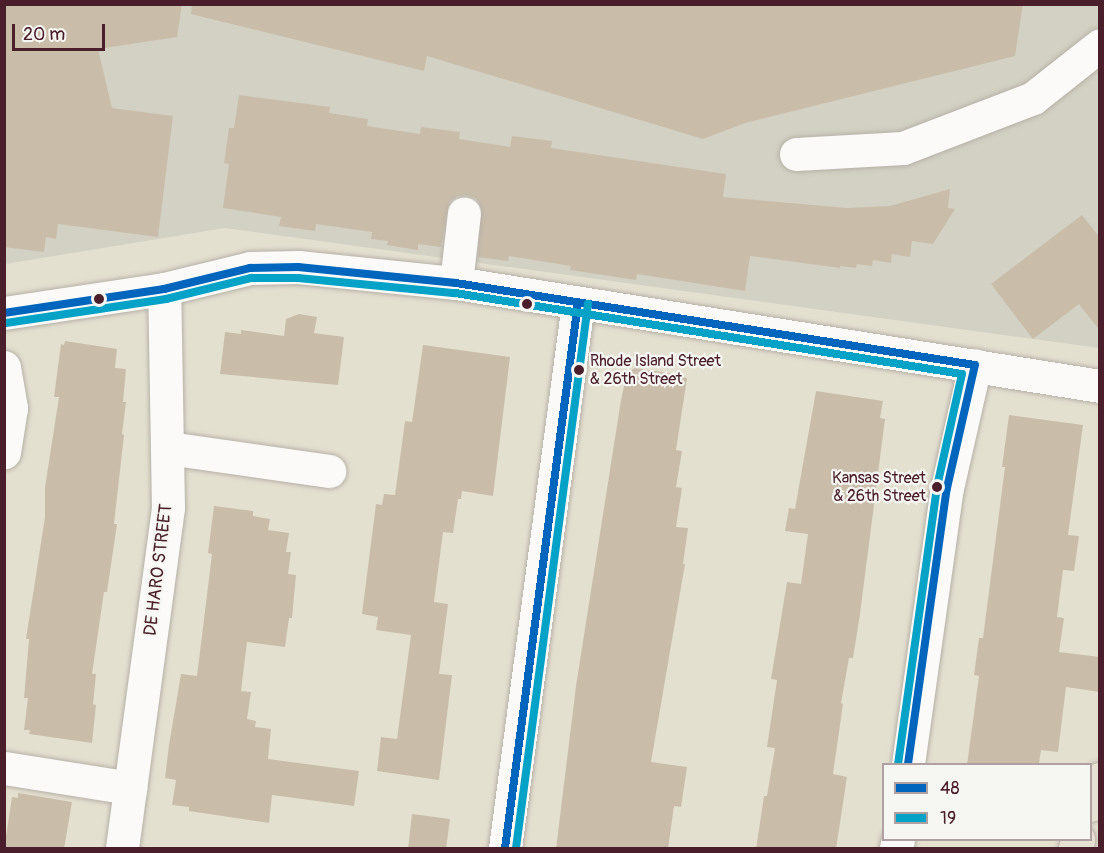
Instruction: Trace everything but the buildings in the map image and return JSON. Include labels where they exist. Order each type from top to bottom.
[{"type":"highway","points":[[1092,800],[1100,779]]},
{"type":"street","points":[[796,154],[903,148],[1033,98],[1100,45]]},
{"type":"street","points":[[456,283],[464,213]]},
{"type":"street","points":[[4,313],[164,290],[250,268],[298,267],[456,283],[1100,386]]},
{"type":"street","name":"DE HARO STREET","points":[[122,849],[168,508],[164,290]]},
{"type":"street","points":[[505,849],[578,303]]},
{"type":"street","points":[[908,763],[947,488],[975,365]]},
{"type":"street","points":[[4,367],[11,408],[4,452]]},
{"type":"street","points":[[168,448],[329,471]]},
{"type":"street","points":[[4,768],[130,788]]},
{"type":"shaded area","points":[[5,5],[1099,5],[1099,348],[225,228],[5,264]]},
{"type":"transit line","name":"48","points":[[4,313],[164,289],[250,268],[298,267],[456,283],[975,365]]},
{"type":"transit line","name":"19","points":[[6,323],[166,299],[251,278],[298,278],[455,293],[962,374],[937,487],[898,763]]},
{"type":"transit line","name":"48","points":[[505,848],[578,303]]},
{"type":"transit line","name":"19","points":[[516,848],[588,304]]},
{"type":"transit line","name":"48","points":[[908,763],[947,488],[975,365]]},
{"type":"place","name":"Rhode Island Street & 26th Street","points":[[579,370]]},
{"type":"place","name":"Kansas Street & 26th Street","points":[[937,487]]}]
